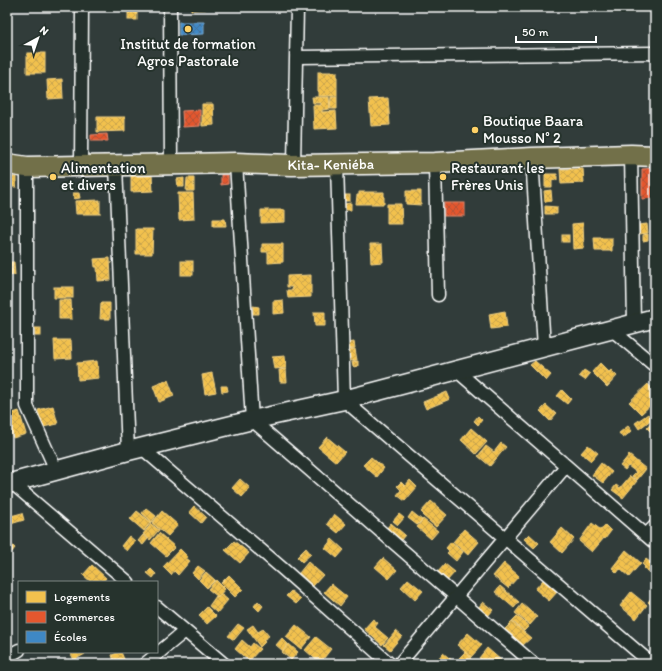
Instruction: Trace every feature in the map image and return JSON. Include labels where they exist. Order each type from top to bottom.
[{"type":"main road","name":"Kita- Keniéba","points":[[7,164],[27,167],[236,163],[435,163],[532,158],[631,155],[655,156]]},
{"type":"street","points":[[81,166],[82,7]]},
{"type":"street","points":[[170,7],[171,164]]},
{"type":"street","points":[[294,164],[298,7]]},
{"type":"street","points":[[296,57],[655,53]]},
{"type":"street","points":[[631,155],[634,323]]},
{"type":"street","points":[[532,158],[544,347]]},
{"type":"street","points":[[236,163],[252,420],[534,664]]},
{"type":"street","points":[[435,163],[438,295]]},
{"type":"street","points":[[337,164],[344,400],[652,664]]},
{"type":"street","points":[[116,166],[135,449],[284,570],[390,664]]},
{"type":"street","points":[[27,167],[27,406],[56,470]]},
{"type":"street","points":[[9,483],[135,449],[252,420],[344,400],[655,318]]},
{"type":"street","points":[[611,329],[655,366]]},
{"type":"street","points":[[456,370],[651,539],[655,526]]},
{"type":"street","points":[[399,664],[566,466]]},
{"type":"street","points":[[9,483],[127,581]]},
{"type":"street","points":[[158,608],[224,664]]},
{"type":"street","points":[[145,664],[185,631]]},
{"type":"street","points":[[7,658],[18,651]]},
{"type":"building: Logements","points":[[127,7],[138,7],[138,10],[127,10]]},
{"type":"building: Logements","points":[[191,7],[206,7],[206,9],[191,10]]},
{"type":"building: Logements","points":[[128,12],[137,12],[137,20],[128,20]]},
{"type":"building: Logements","points":[[27,53],[45,53],[45,73],[27,73]]},
{"type":"building: Logements","points":[[318,72],[337,72],[337,96],[318,96]]},
{"type":"building: Logements","points":[[62,79],[63,98],[48,99],[47,80]]},
{"type":"building: Logements","points":[[312,97],[329,97],[330,109],[322,110],[322,112],[336,111],[337,128],[314,129],[313,105],[321,105],[321,103],[313,103]]},
{"type":"building: Logements","points":[[331,97],[337,97],[337,109],[330,109]]},
{"type":"building: Logements","points":[[388,98],[390,125],[371,126],[369,99]]},
{"type":"building: Logements","points":[[202,104],[213,104],[214,125],[202,126]]},
{"type":"building: Logements","points":[[97,117],[125,117],[125,131],[97,132]]},
{"type":"building: Logements","points":[[560,169],[583,169],[584,183],[561,184]]},
{"type":"building: Logements","points":[[545,174],[557,174],[557,180],[552,180],[552,187],[545,187]]},
{"type":"building: Logements","points":[[152,175],[153,191],[131,192],[131,176]]},
{"type":"building: Logements","points":[[7,177],[16,177],[16,187],[7,187]]},
{"type":"building: Logements","points":[[184,178],[184,187],[178,187],[177,179]]},
{"type":"building: Logements","points":[[187,178],[194,178],[194,191],[186,191]]},
{"type":"building: Logements","points":[[551,190],[552,201],[545,202],[544,191]]},
{"type":"building: Logements","points":[[406,191],[421,191],[421,205],[406,204]]},
{"type":"building: Logements","points":[[359,192],[384,192],[384,204],[356,204],[357,195],[359,195]]},
{"type":"building: Logements","points":[[73,193],[79,193],[80,198],[74,199]]},
{"type":"building: Logements","points":[[178,193],[193,193],[194,219],[179,220]]},
{"type":"building: Logements","points":[[345,195],[350,195],[350,201],[345,201]]},
{"type":"building: Logements","points":[[100,200],[100,214],[76,214],[75,201]]},
{"type":"building: Logements","points":[[351,203],[351,210],[344,210],[344,204]]},
{"type":"building: Logements","points":[[387,204],[401,204],[402,224],[387,224]]},
{"type":"building: Logements","points":[[545,206],[557,207],[557,214],[545,214]]},
{"type":"building: Logements","points":[[261,210],[285,210],[285,222],[261,223]]},
{"type":"building: Logements","points":[[213,219],[225,219],[226,226],[213,226]]},
{"type":"building: Logements","points":[[583,223],[584,248],[573,249],[572,224]]},
{"type":"building: Logements","points":[[647,224],[648,233],[639,234],[638,225]]},
{"type":"building: Logements","points":[[136,229],[153,229],[152,254],[136,254]]},
{"type":"building: Logements","points":[[648,234],[648,240],[643,241],[643,235]]},
{"type":"building: Logements","points":[[562,235],[569,235],[569,242],[562,242]]},
{"type":"building: Logements","points":[[594,238],[612,238],[612,251],[595,251]]},
{"type":"building: Logements","points":[[262,244],[283,244],[283,262],[268,263],[268,252],[262,252]]},
{"type":"building: Logements","points":[[370,244],[382,244],[383,262],[371,263]]},
{"type":"building: Logements","points":[[110,258],[111,280],[98,281],[97,267],[95,267],[94,259]]},
{"type":"building: Logements","points":[[181,261],[193,261],[193,275],[181,275]]},
{"type":"building: Logements","points":[[7,262],[14,262],[15,275],[8,276]]},
{"type":"building: Logements","points":[[311,275],[311,297],[288,298],[287,290],[293,290],[292,287],[287,287],[287,276]]},
{"type":"building: Logements","points":[[54,287],[73,287],[73,298],[54,298]]},
{"type":"building: Logements","points":[[59,300],[71,300],[72,319],[59,319]]},
{"type":"building: Logements","points":[[283,300],[284,313],[273,314],[273,301]]},
{"type":"building: Logements","points":[[101,303],[110,303],[110,319],[100,319]]},
{"type":"building: Logements","points":[[253,306],[259,307],[259,314],[253,314]]},
{"type":"building: Logements","points":[[505,311],[507,327],[491,329],[489,314]]},
{"type":"building: Logements","points":[[314,312],[325,312],[325,326],[315,326]]},
{"type":"building: Logements","points":[[35,328],[41,328],[41,336],[35,336]]},
{"type":"building: Logements","points":[[54,340],[71,340],[72,358],[55,359]]},
{"type":"building: Logements","points":[[354,342],[355,348],[348,349],[348,343]]},
{"type":"building: Logements","points":[[355,349],[357,360],[350,361],[348,350]]},
{"type":"building: Logements","points":[[285,356],[286,368],[274,369],[272,357]]},
{"type":"building: Logements","points":[[97,361],[99,378],[78,380],[77,363]]},
{"type":"building: Logements","points":[[358,361],[358,366],[353,367],[352,362]]},
{"type":"building: Logements","points":[[535,361],[551,375],[546,381],[530,365]]},
{"type":"building: Logements","points":[[600,363],[609,372],[611,370],[617,376],[607,387],[592,372]]},
{"type":"building: Logements","points":[[286,369],[287,382],[280,382],[279,370]]},
{"type":"building: Logements","points":[[584,370],[590,374],[585,380],[579,376]]},
{"type":"building: Logements","points":[[212,373],[216,392],[205,394],[202,375]]},
{"type":"building: Logements","points":[[168,380],[174,396],[159,402],[153,386]]},
{"type":"building: Logements","points":[[648,384],[655,392],[655,401],[641,414],[629,402]]},
{"type":"building: Logements","points":[[221,386],[227,386],[228,391],[222,392]]},
{"type":"building: Logements","points":[[562,390],[571,399],[567,404],[557,396]]},
{"type":"building: Logements","points":[[447,392],[450,399],[426,409],[423,402]]},
{"type":"building: Logements","points":[[546,405],[556,414],[550,421],[540,411]]},
{"type":"building: Logements","points":[[53,406],[58,424],[43,427],[38,410]]},
{"type":"building: Logements","points":[[19,411],[26,434],[13,438],[7,420],[7,415]]},
{"type":"building: Logements","points":[[648,414],[652,419],[639,429],[635,423]]},
{"type":"building: Logements","points":[[478,416],[482,420],[478,425],[474,421]]},
{"type":"building: Logements","points":[[655,419],[655,436],[647,428]]},
{"type":"building: Logements","points":[[628,426],[632,431],[623,438],[619,433]]},
{"type":"building: Logements","points":[[471,428],[487,442],[476,454],[461,440]]},
{"type":"building: Logements","points":[[327,437],[345,452],[336,462],[318,447]]},
{"type":"building: Logements","points":[[501,443],[506,447],[490,466],[478,456],[486,446],[494,452]]},
{"type":"building: Logements","points":[[588,445],[598,453],[591,461],[581,453]]},
{"type":"building: Logements","points":[[629,455],[646,469],[637,480],[632,476],[636,472],[628,466],[625,470],[620,466]]},
{"type":"building: Logements","points":[[371,457],[384,468],[377,477],[363,465]]},
{"type":"building: Logements","points":[[601,463],[612,472],[603,483],[592,475]]},
{"type":"building: Logements","points":[[630,476],[637,481],[623,498],[612,490],[616,485],[620,488]]},
{"type":"building: Logements","points":[[240,479],[250,488],[242,497],[232,488]]},
{"type":"building: Logements","points":[[410,480],[417,487],[405,501],[397,495],[401,490],[397,486],[401,482],[405,486]]},
{"type":"building: Logements","points":[[431,501],[447,515],[436,527],[423,516],[424,515],[421,512]]},
{"type":"building: Logements","points":[[194,506],[206,517],[201,523],[189,512]]},
{"type":"building: Logements","points":[[146,508],[156,516],[152,522],[142,513]]},
{"type":"building: Logements","points":[[137,511],[151,522],[144,531],[130,519]]},
{"type":"building: Logements","points":[[162,511],[178,525],[168,536],[152,523]]},
{"type":"building: Logements","points":[[412,512],[422,520],[417,525],[408,518]]},
{"type":"building: Logements","points":[[22,513],[24,520],[7,525],[7,517]]},
{"type":"building: Logements","points":[[334,514],[346,524],[338,533],[327,524]]},
{"type":"building: Logements","points":[[399,514],[404,518],[398,525],[393,521]]},
{"type":"building: Logements","points":[[423,519],[438,531],[431,539],[417,527]]},
{"type":"building: Logements","points":[[391,523],[405,535],[400,541],[386,529]]},
{"type":"building: Logements","points":[[592,523],[601,530],[605,525],[611,531],[592,552],[579,541]]},
{"type":"building: Logements","points":[[151,524],[159,530],[150,540],[143,534]]},
{"type":"building: Logements","points":[[562,528],[574,539],[562,553],[550,542]]},
{"type":"building: Logements","points":[[464,529],[479,542],[468,555],[453,542]]},
{"type":"building: Logements","points":[[159,533],[175,547],[166,556],[151,543]]},
{"type":"building: Logements","points":[[529,534],[539,543],[534,548],[524,539]]},
{"type":"building: Logements","points":[[143,535],[148,539],[143,545],[138,541]]},
{"type":"building: Logements","points":[[129,536],[135,541],[127,551],[121,546]]},
{"type":"building: Logements","points":[[332,539],[344,550],[337,558],[325,548]]},
{"type":"building: Logements","points":[[234,541],[249,553],[240,563],[225,550]]},
{"type":"building: Logements","points":[[451,542],[463,552],[456,561],[447,553],[449,551],[446,548]]},
{"type":"building: Logements","points":[[10,543],[15,548],[7,558],[7,547]]},
{"type":"building: Logements","points":[[306,548],[311,554],[302,562],[297,557]]},
{"type":"building: Logements","points":[[180,549],[190,561],[178,575],[174,571],[171,575],[163,567]]},
{"type":"building: Logements","points":[[626,550],[641,563],[629,577],[620,569],[617,573],[612,568]]},
{"type":"building: Logements","points":[[383,558],[397,570],[389,579],[375,567]]},
{"type":"building: Logements","points":[[646,559],[654,565],[648,572],[642,564]]},
{"type":"building: Logements","points":[[308,562],[323,575],[313,586],[299,573]]},
{"type":"building: Logements","points":[[504,563],[519,576],[508,588],[493,576]]},
{"type":"building: Logements","points":[[445,564],[455,572],[446,582],[437,573]]},
{"type":"building: Logements","points":[[92,565],[106,578],[104,581],[90,581],[83,575]]},
{"type":"building: Logements","points":[[198,566],[205,571],[198,579],[192,573]]},
{"type":"building: Logements","points":[[151,569],[156,574],[153,578],[147,573]]},
{"type":"building: Logements","points":[[206,572],[215,580],[207,588],[199,580]]},
{"type":"building: Logements","points":[[229,575],[243,589],[235,597],[221,583]]},
{"type":"building: Logements","points":[[408,579],[423,591],[415,600],[401,587]]},
{"type":"building: Logements","points":[[544,579],[558,591],[549,601],[535,589]]},
{"type":"building: Logements","points":[[216,580],[225,589],[218,597],[208,589]]},
{"type":"building: Logements","points":[[331,584],[347,597],[340,606],[324,592]]},
{"type":"building: Logements","points":[[500,586],[519,602],[514,608],[495,592]]},
{"type":"building: Logements","points":[[291,591],[301,599],[296,604],[286,596]]},
{"type":"building: Logements","points":[[631,592],[647,605],[636,619],[620,606]]},
{"type":"building: Logements","points":[[221,594],[228,600],[217,613],[209,606],[216,596],[218,598]]},
{"type":"building: Logements","points":[[655,594],[655,608],[648,602]]},
{"type":"building: Logements","points":[[258,601],[263,606],[259,611],[254,606]]},
{"type":"building: Logements","points":[[483,602],[493,610],[488,616],[478,608]]},
{"type":"building: Logements","points":[[522,604],[537,617],[530,625],[515,613]]},
{"type":"building: Logements","points":[[207,607],[216,616],[207,624],[199,615]]},
{"type":"building: Logements","points":[[517,616],[529,626],[524,631],[512,621]]},
{"type":"building: Logements","points":[[373,619],[378,623],[375,627],[388,638],[382,645],[364,629]]},
{"type":"building: Logements","points":[[512,622],[531,638],[523,645],[505,629]]},
{"type":"building: Logements","points":[[238,624],[244,628],[234,640],[228,636]]},
{"type":"building: Logements","points":[[253,625],[258,632],[263,629],[269,636],[263,640],[265,642],[260,647],[247,629]]},
{"type":"building: Logements","points":[[296,625],[311,637],[301,649],[286,637]]},
{"type":"building: Logements","points":[[396,631],[402,636],[390,650],[384,645]]},
{"type":"building: Logements","points":[[468,633],[482,645],[471,657],[457,645]]},
{"type":"building: Logements","points":[[316,637],[331,649],[320,663],[305,650]]},
{"type":"building: Logements","points":[[282,638],[288,644],[283,651],[276,645]]},
{"type":"building: Logements","points":[[242,640],[250,647],[253,643],[260,649],[249,661],[235,649]]},
{"type":"building: Logements","points":[[289,644],[298,652],[291,660],[282,652]]},
{"type":"building: Logements","points":[[487,648],[502,661],[500,664],[486,664],[479,658]]},
{"type":"building: Logements","points":[[465,652],[471,658],[466,664],[459,658]]},
{"type":"building: Logements","points":[[70,653],[84,653],[85,654],[74,660]]},
{"type":"building: Logements","points":[[121,653],[126,664],[115,664],[112,655]]},
{"type":"building: Logements","points":[[443,653],[453,661],[450,664],[444,664],[438,659]]},
{"type":"building: Commerces","points":[[200,110],[200,126],[183,127],[182,111]]},
{"type":"building: Commerces","points":[[107,134],[108,141],[91,141],[91,135]]},
{"type":"building: Commerces","points":[[655,168],[655,198],[642,199],[642,169]]},
{"type":"building: Commerces","points":[[221,175],[228,175],[228,184],[221,185]]},
{"type":"building: Commerces","points":[[444,203],[465,203],[465,216],[444,216]]},
{"type":"building: Écoles","points":[[179,22],[204,22],[204,34],[179,35]]},
{"type":"place","name":"Institut de formation Agros Pastorale","points":[[188,29]]},
{"type":"place","name":"Boutique Baara Mousso N° 2","points":[[475,130]]},
{"type":"place","name":"Alimentation et divers","points":[[53,177]]},
{"type":"place","name":"Restaurant les Frères Unis","points":[[443,177]]}]
